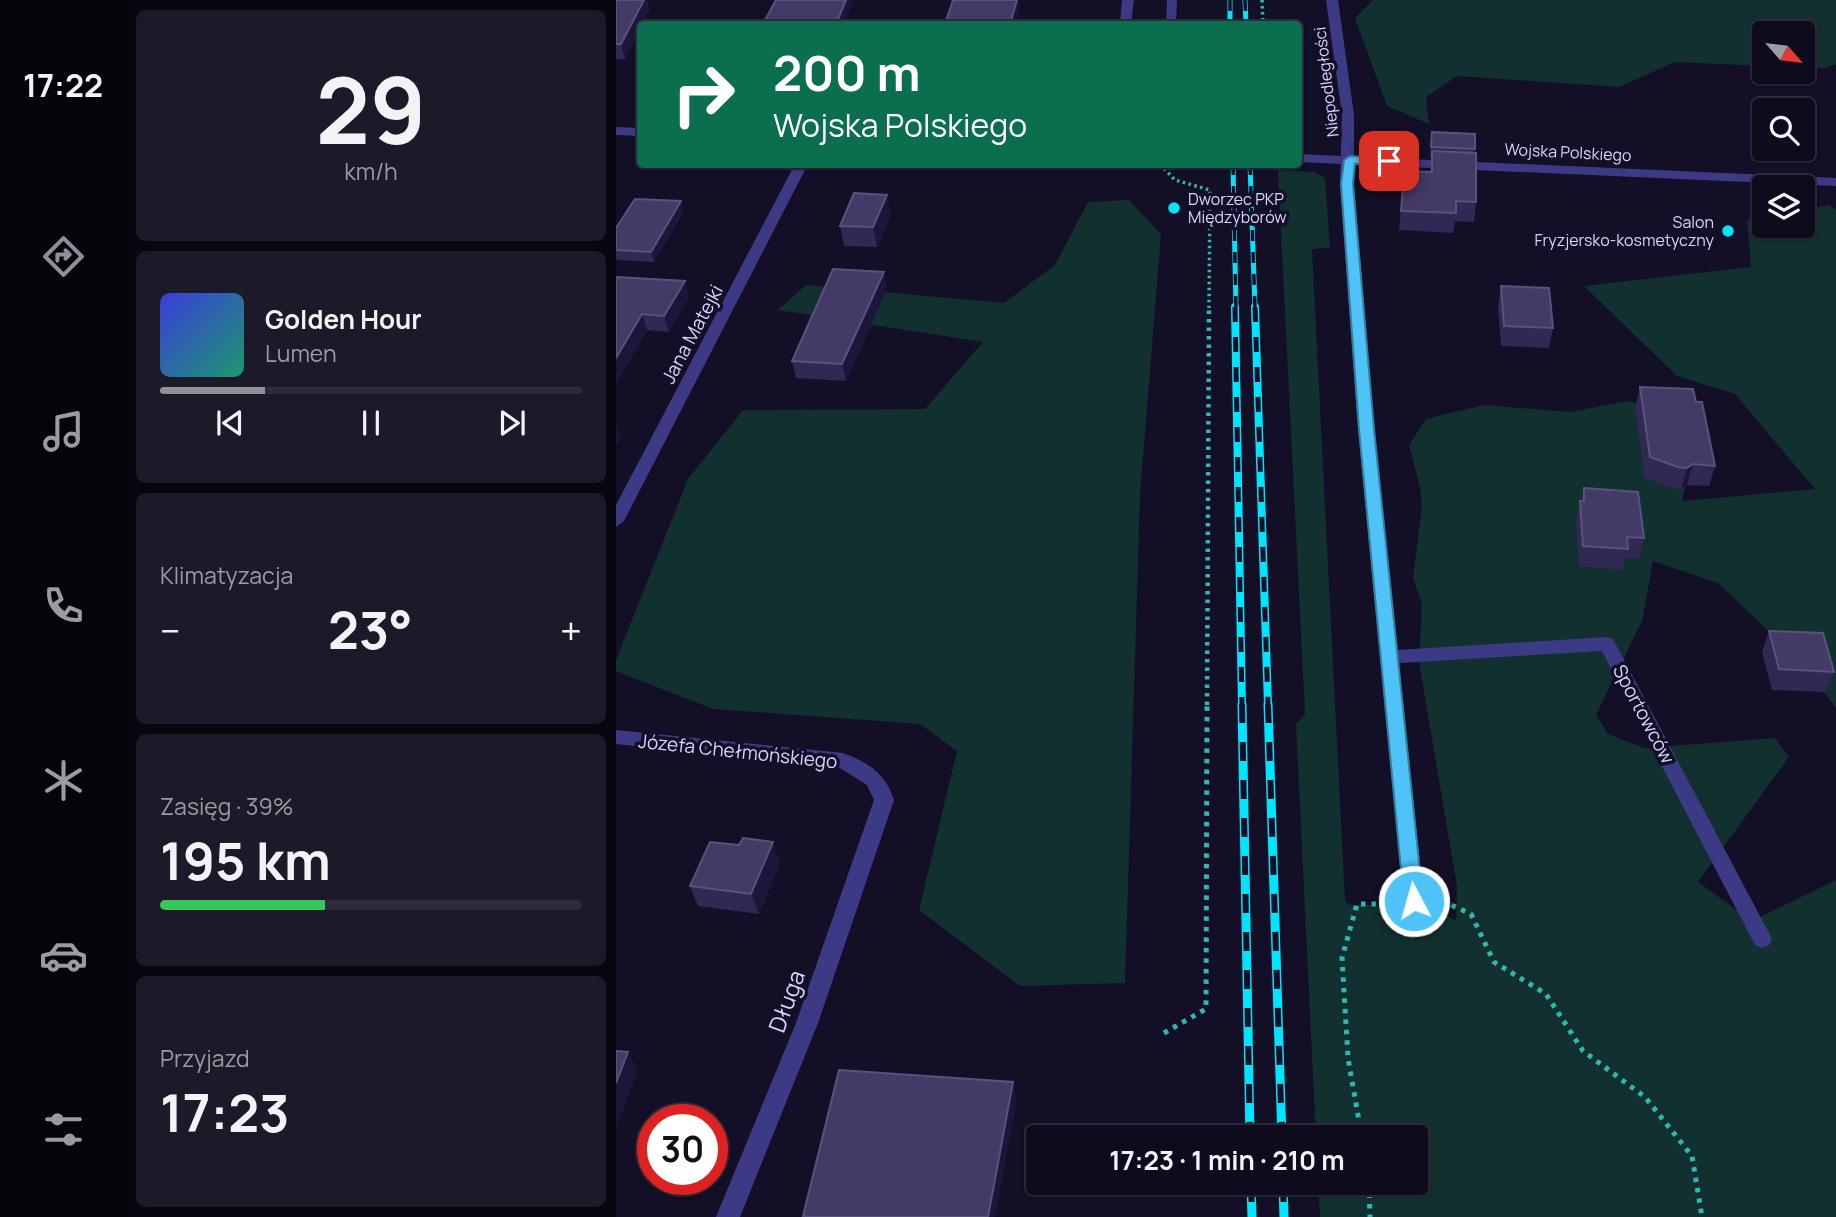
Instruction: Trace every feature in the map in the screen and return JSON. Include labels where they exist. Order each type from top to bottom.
[{"type":"street","points":[[1126,21],[1128,0]]},
{"type":"street","name":"Niepodległości","points":[[1332,0],[1350,160]]},
{"type":"street","points":[[616,131],[637,132]]},
{"type":"street","name":"Wojska Polskiego","points":[[1302,158],[1836,182]]},
{"type":"street","points":[[1350,160],[1347,184],[1364,402],[1414,901]]},
{"type":"street","name":"Jana Matejki","points":[[616,522],[800,168]]},
{"type":"street","name":"Sportowców","points":[[1390,657],[1606,644],[1762,939]]},
{"type":"street","name":"Józefa Chełmońskiego","points":[[616,737],[844,761],[871,775],[880,784],[884,800]]},
{"type":"street","name":"Długa","points":[[727,1217],[807,1023],[884,800]]},
{"type":"lane","points":[[1171,21],[1172,0]]},
{"type":"path","points":[[1262,0],[1263,21]]},
{"type":"path","points":[[1164,168],[1175,180],[1210,190],[1206,1009],[1164,1033]]},
{"type":"path","points":[[1434,897],[1471,914],[1494,962],[1546,994],[1583,1051],[1645,1097],[1692,1156],[1702,1217]]},
{"type":"path","points":[[1360,1125],[1348,1058],[1342,958],[1357,904],[1414,901]]},
{"type":"path","points":[[1369,1195],[1370,1217]]},
{"type":"green space","points":[[1373,0],[1836,0],[1836,64],[1815,68],[1815,21],[1752,21],[1752,65],[1675,62],[1619,87],[1457,76],[1426,97],[1429,124],[1387,106],[1355,18]]},
{"type":"green space","points":[[1278,170],[1314,172],[1325,178],[1330,248],[1312,249],[1345,901],[1350,905],[1433,905],[1456,921],[1457,886],[1419,662],[1422,604],[1413,578],[1422,506],[1409,445],[1426,419],[1484,405],[1570,412],[1629,401],[1688,419],[1699,432],[1682,501],[1815,489],[1735,394],[1677,376],[1584,286],[1751,267],[1747,220],[1752,219],[1752,238],[1815,238],[1815,208],[1829,205],[1836,210],[1836,708],[1803,664],[1718,583],[1653,561],[1642,621],[1596,715],[1608,734],[1644,748],[1775,738],[1789,757],[1698,882],[1752,921],[1836,880],[1836,1217],[1320,1217],[1319,1195],[1428,1195],[1428,1125],[1315,1125],[1296,724],[1305,714]]},
{"type":"green space","points":[[1129,200],[1161,234],[1140,495],[1125,983],[1020,986],[919,910],[957,751],[920,724],[713,709],[616,671],[616,660],[688,479],[743,410],[925,409],[983,342],[778,310],[806,285],[1004,303],[1055,265],[1088,202]]},
{"type":"building","points":[[616,0],[644,0],[621,44],[616,44]]},
{"type":"building","points":[[776,0],[846,0],[837,21],[765,21]]},
{"type":"building","points":[[953,0],[1017,0],[1011,21],[946,21]]},
{"type":"building","points":[[1432,132],[1475,134],[1475,149],[1431,147]]},
{"type":"building","points":[[1432,151],[1476,153],[1476,202],[1456,201],[1456,213],[1401,211],[1404,171],[1432,172]]},
{"type":"building","points":[[854,193],[887,195],[873,227],[840,226]]},
{"type":"building","points":[[635,199],[681,201],[651,252],[616,250],[616,228]]},
{"type":"building","points":[[833,269],[884,272],[842,364],[792,361]]},
{"type":"building","points":[[616,277],[685,281],[664,316],[642,314],[616,358]]},
{"type":"building","points":[[1501,286],[1549,288],[1553,328],[1504,326]]},
{"type":"building","points":[[1640,387],[1693,389],[1696,402],[1702,402],[1715,466],[1693,464],[1687,468],[1678,467],[1650,457]]},
{"type":"building","points":[[1584,488],[1638,492],[1644,538],[1627,537],[1628,549],[1583,546],[1580,501],[1584,501]]},
{"type":"building","points":[[1769,631],[1823,633],[1834,672],[1779,669]]},
{"type":"building","points":[[743,838],[773,842],[751,894],[690,886],[710,842],[739,845]]},
{"type":"building","points":[[616,1051],[628,1052],[616,1083]]},
{"type":"building","points":[[839,1070],[1013,1082],[988,1217],[803,1216]]},
{"type":"railway","points":[[1230,0],[1230,21]]},
{"type":"railway","points":[[1245,0],[1246,21]]},
{"type":"railway","points":[[1233,168],[1236,308]]},
{"type":"railway","points":[[1250,168],[1255,308]]},
{"type":"railway","points":[[1235,307],[1242,705]]},
{"type":"railway","points":[[1255,307],[1268,705]]},
{"type":"railway","points":[[1242,704],[1250,1125]]},
{"type":"railway","points":[[1268,704],[1282,1125]]},
{"type":"railway","points":[[1251,1195],[1252,1217]]},
{"type":"railway","points":[[1283,1195],[1284,1217]]},
{"type":"place","name":"Dworzec PKP Międzyborów","points":[[1174,208]]},
{"type":"place","name":"Salon Fryzjersko-kosmetyczny","points":[[1728,231]]},
{"type":"route","points":[[1389,161],[1350,160],[1347,184],[1366,429],[1414,901]]}]
